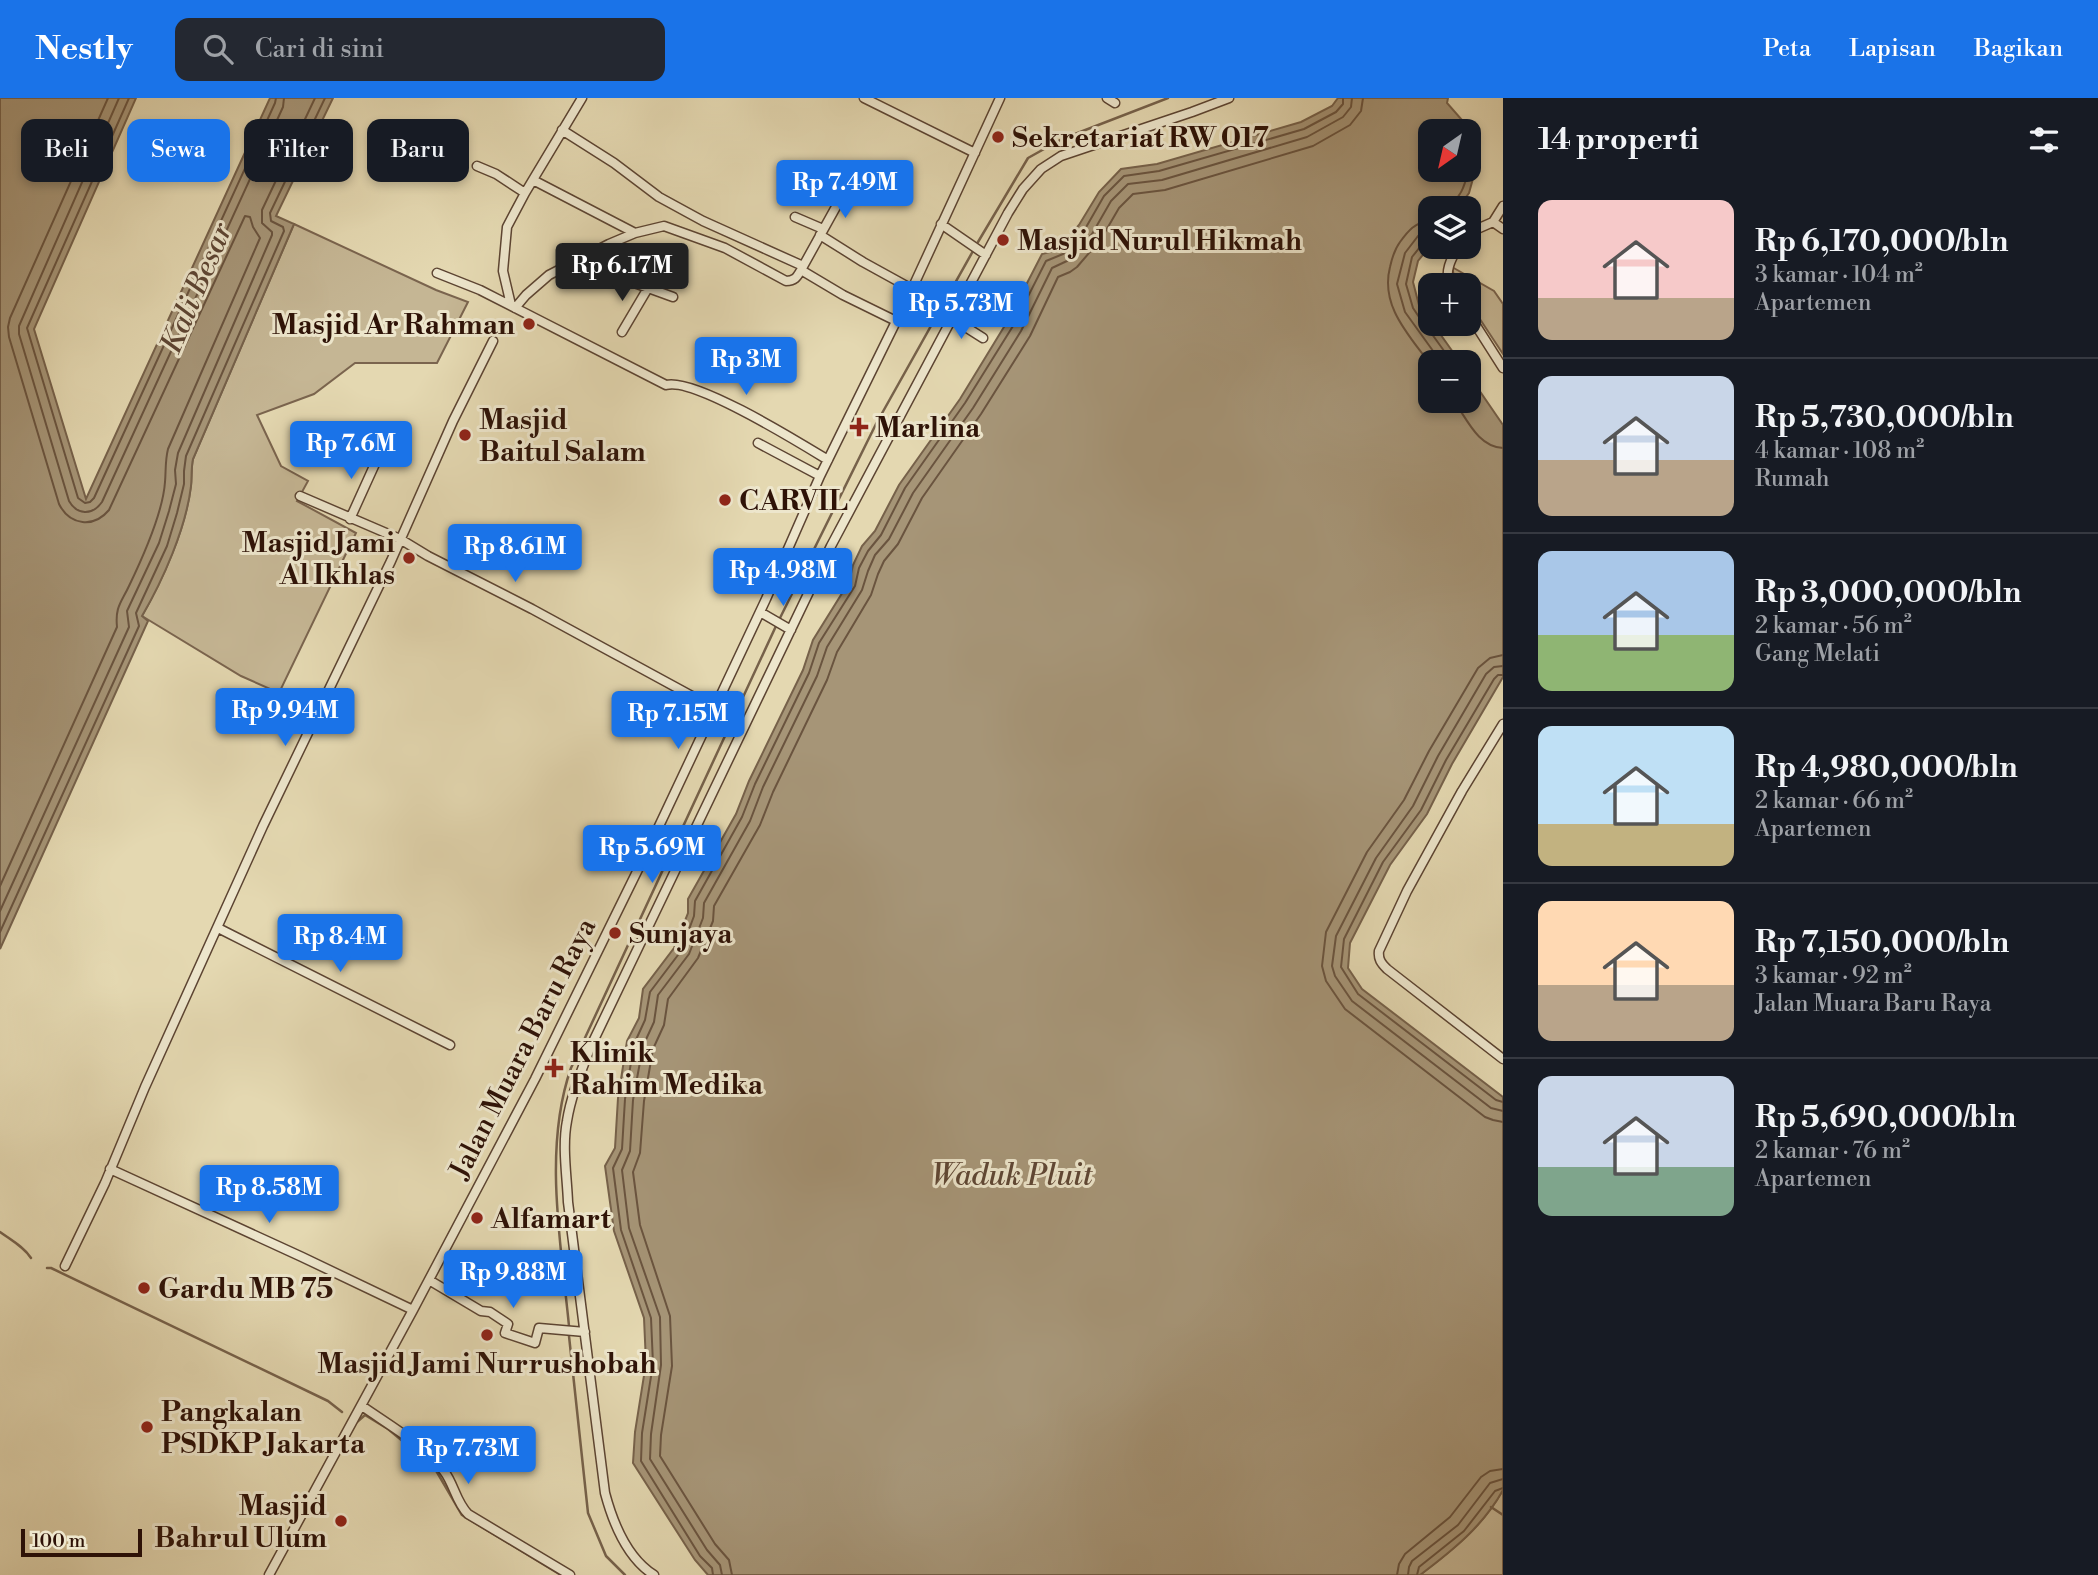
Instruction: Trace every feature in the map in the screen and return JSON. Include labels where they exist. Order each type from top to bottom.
[{"type":"street","points":[[513,307],[503,271],[507,231],[525,193],[582,98]]},
{"type":"street","points":[[864,98],[975,153]]},
{"type":"street","name":"Jalan Muara Baru Raya","points":[[269,1575],[414,1310],[535,1079],[652,841],[820,476],[912,289],[1000,98]]},
{"type":"street","points":[[654,1575],[637,1560],[618,1531],[605,1493],[568,1202],[566,1122],[576,1084],[601,1023],[831,546],[1005,217],[1023,189],[1041,169],[1061,156],[1229,98]]},
{"type":"street","points":[[562,130],[614,163],[659,197],[802,268],[843,295],[896,321]]},
{"type":"street","points":[[477,166],[496,174],[525,193]]},
{"type":"street","points":[[533,180],[635,233]]},
{"type":"street","points":[[513,307],[549,275],[635,233],[664,226],[726,248],[786,281],[796,279],[837,205],[838,195]]},
{"type":"street","points":[[1481,227],[1493,222],[1503,206]]},
{"type":"street","points":[[795,217],[863,262],[912,289]]},
{"type":"street","points":[[1493,222],[1503,229]]},
{"type":"street","points":[[941,224],[986,255]]},
{"type":"street","points":[[594,251],[615,275],[673,297]]},
{"type":"street","points":[[438,273],[472,286],[666,385],[674,383],[718,399],[828,460]]},
{"type":"street","points":[[622,332],[648,288]]},
{"type":"street","points":[[953,319],[984,338]]},
{"type":"street","points":[[1481,333],[1503,368]]},
{"type":"street","points":[[65,1266],[263,826],[391,561],[453,421],[493,341]]},
{"type":"street","points":[[758,443],[820,476]]},
{"type":"street","points":[[350,519],[379,455]]},
{"type":"street","points":[[300,496],[400,539],[714,708]]},
{"type":"street","points":[[760,611],[791,630]]},
{"type":"street","points":[[1503,724],[1462,791],[1407,891],[1378,955],[1387,969],[1503,1059]]},
{"type":"street","points":[[218,929],[450,1045]]},
{"type":"street","points":[[110,1169],[414,1310]]},
{"type":"street","points":[[429,1280],[508,1324],[505,1333],[534,1343],[539,1328],[585,1332]]},
{"type":"street","points":[[362,1406],[438,1464],[468,1514],[570,1575]]},
{"type":"shaded area","points":[[294,224],[436,290],[468,302],[437,363],[355,363],[314,394],[257,415],[281,466],[308,481],[297,501],[356,533],[279,693],[241,676],[142,616],[179,536],[191,486],[193,459]]},
{"type":"shaded area","points":[[1481,284],[1494,291],[1503,304],[1503,354],[1481,321]]},
{"type":"shaded area","points":[[1503,1490],[1503,1575],[1420,1575],[1476,1527]]},
{"type":"water","name":"Kali Besar","points":[[0,98],[136,98],[113,150],[113,119],[21,119],[21,182],[99,182],[34,329],[86,499],[244,155],[244,182],[292,182],[276,216],[294,224],[193,459],[184,519],[165,570],[142,616],[148,621],[0,949]]},
{"type":"water","points":[[270,98],[333,98],[323,119],[260,119]]},
{"type":"water","name":"Waduk Pluit","points":[[1338,98],[1448,98],[1447,103],[1461,119],[1418,119],[1418,182],[1472,182],[1467,196],[1418,196],[1420,259],[1413,282],[1418,301],[1418,336],[1442,336],[1451,350],[1418,350],[1418,413],[1481,413],[1481,393],[1503,425],[1503,677],[1452,764],[1427,814],[1390,865],[1350,943],[1348,968],[1362,989],[1503,1097],[1503,1490],[1476,1526],[1420,1575],[708,1575],[695,1560],[633,1463],[646,1363],[644,1318],[614,1231],[605,1166],[615,1148],[618,1098],[627,1041],[639,1018],[643,989],[674,948],[688,913],[688,899],[736,814],[749,781],[803,670],[813,640],[849,582],[862,546],[875,531],[899,485],[960,399],[1007,322],[1042,254],[1057,250],[1079,225],[1099,192],[1121,169],[1157,164],[1301,122],[1332,106]]},
{"type":"waterway","points":[[978,242],[1028,158],[1062,139],[1168,98]]},
{"type":"waterway","points":[[780,618],[876,424],[973,251]]},
{"type":"waterway","points":[[569,1326],[556,1196],[556,1163],[563,1099],[571,1068],[776,626]]},
{"type":"waterway","points":[[0,1232],[31,1258]]},
{"type":"waterway","points":[[47,1268],[328,1401],[342,1412]]},
{"type":"waterway","points":[[569,1336],[588,1513],[606,1556],[625,1575]]},
{"type":"waterway","points":[[357,1422],[365,1415],[388,1429],[434,1467],[462,1515],[561,1575]]},
{"type":"waterway","points":[[1491,1507],[1503,1515]]},
{"type":"place","name":"Sekretariat RW 017","points":[[998,137]]},
{"type":"place","name":"Masjid Nurul Hikmah","points":[[1003,240]]},
{"type":"place","name":"Masjid Ar Rahman","points":[[529,324]]},
{"type":"place","name":"Marlina","points":[[859,427]]},
{"type":"place","name":"Masjid Baitul Salam","points":[[465,435]]},
{"type":"place","name":"CARVIL","points":[[725,500]]},
{"type":"place","name":"Masjid Jami Al Ikhlas","points":[[409,558]]},
{"type":"place","name":"Sunjaya","points":[[615,933]]},
{"type":"place","name":"Klinik Rahim Medika","points":[[554,1068]]},
{"type":"place","name":"Alfamart","points":[[477,1218]]},
{"type":"place","name":"Gardu MB 75","points":[[144,1288]]},
{"type":"place","name":"Masjid Jami Nurrushobah","points":[[487,1335]]},
{"type":"place","name":"Pangkalan PSDKP Jakarta","points":[[147,1427]]},
{"type":"place","name":"Masjid Bahrul Ulum","points":[[341,1521]]}]
